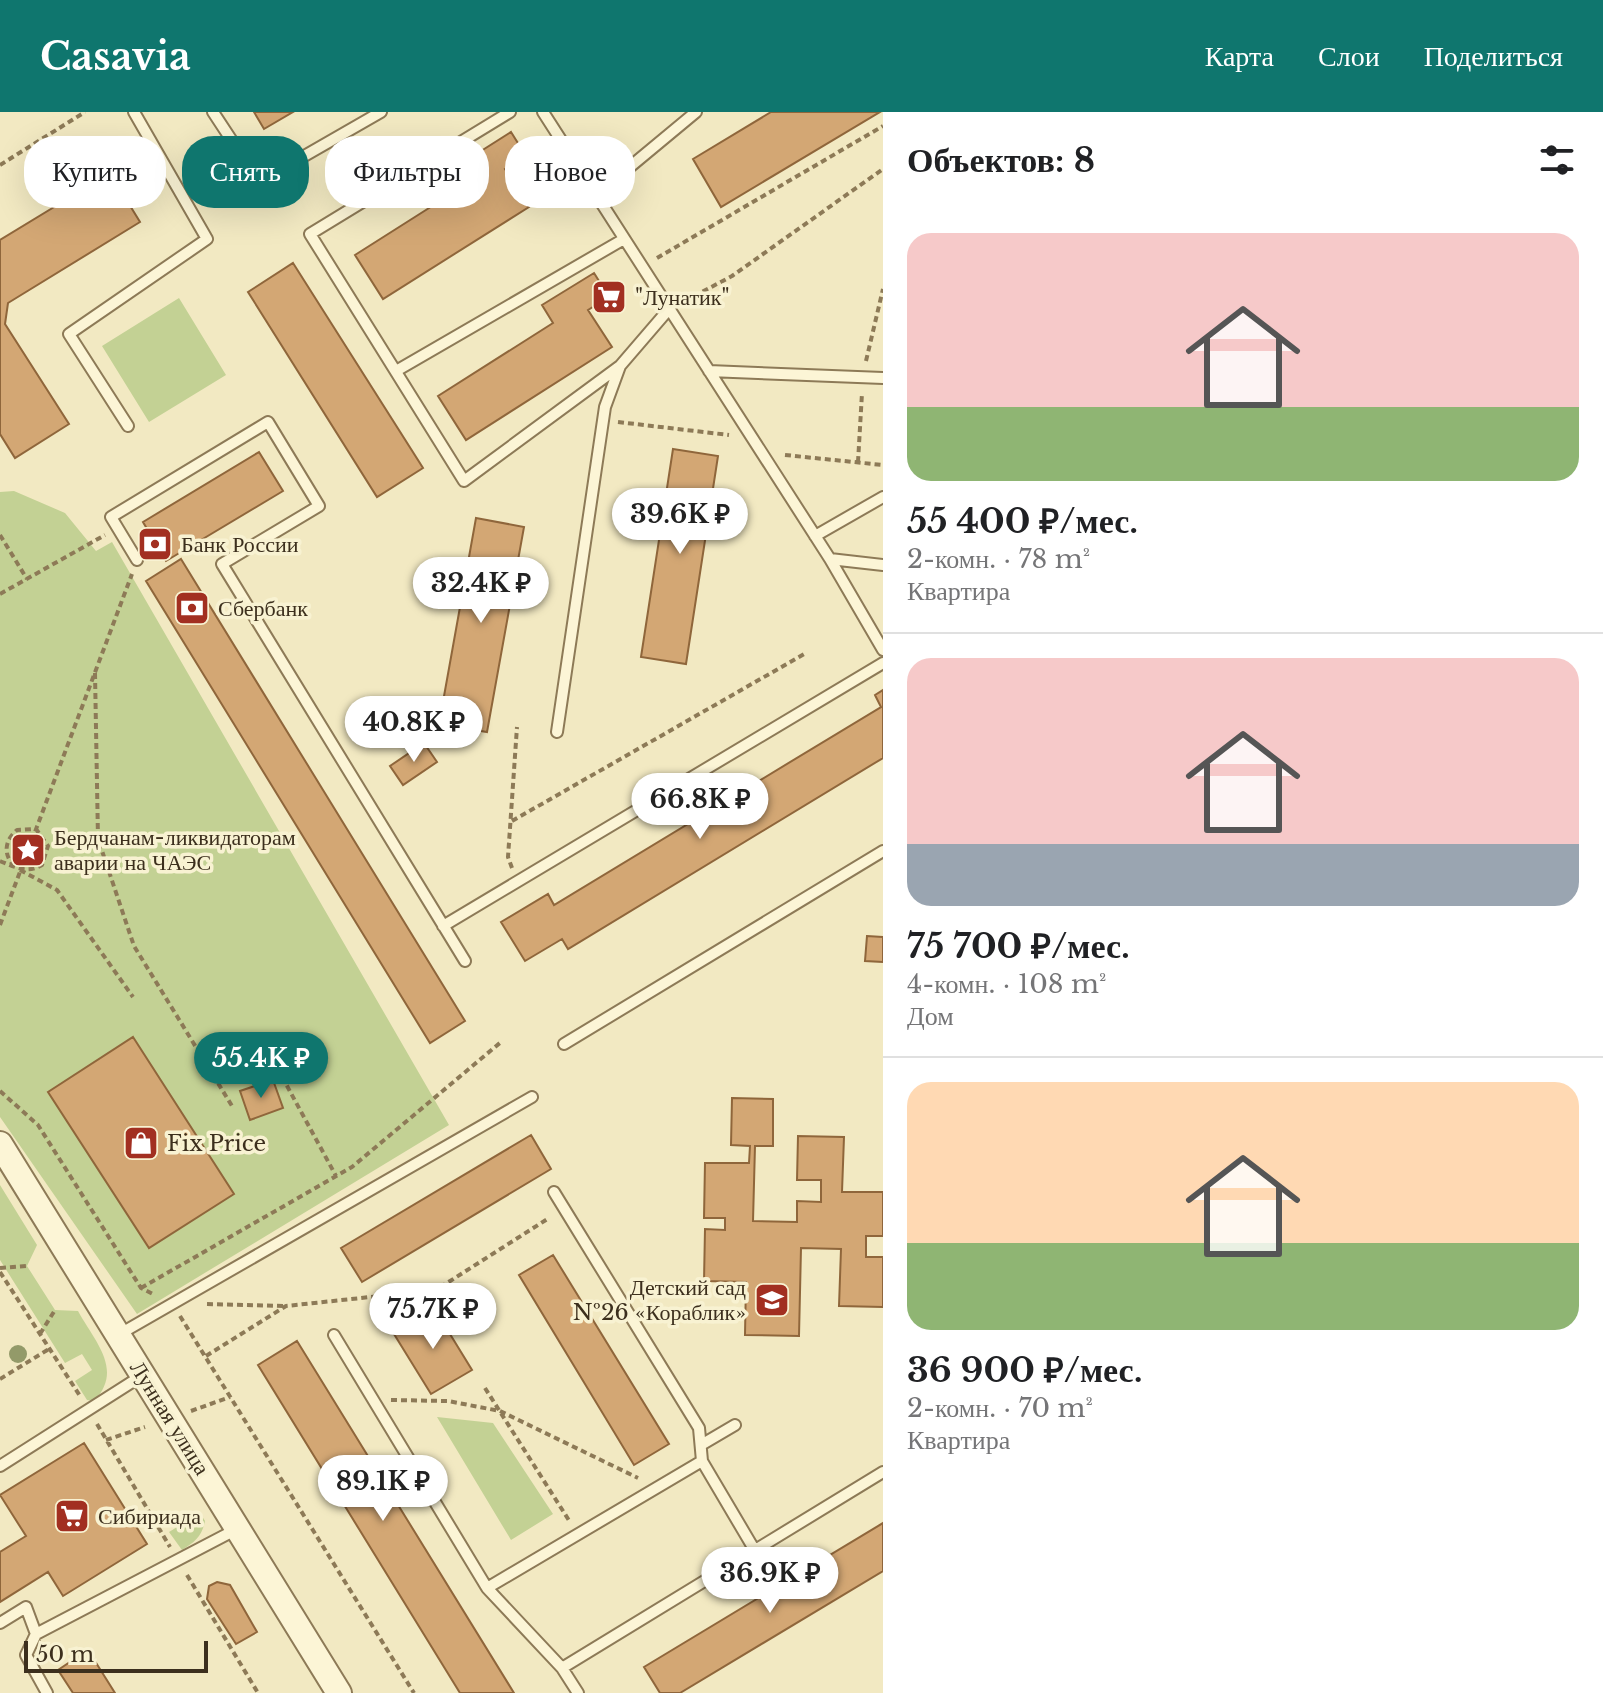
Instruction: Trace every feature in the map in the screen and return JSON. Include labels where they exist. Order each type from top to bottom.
[{"type":"street","name":"Лунная улица","points":[[0,1144],[339,1693]]},
{"type":"lane","points":[[128,426],[69,334],[207,239],[134,112]]},
{"type":"lane","points":[[213,112],[259,182],[381,112]]},
{"type":"lane","points":[[510,112],[310,234],[464,481],[620,366],[669,309]]},
{"type":"lane","points":[[543,112],[558,136]]},
{"type":"lane","points":[[635,163],[696,112]]},
{"type":"lane","points":[[604,208],[830,559],[883,650]]},
{"type":"lane","points":[[396,371],[624,239]]},
{"type":"lane","points":[[557,732],[603,420],[620,366]]},
{"type":"lane","points":[[709,371],[883,378]]},
{"type":"lane","points":[[137,560],[111,517],[268,422],[319,506],[222,564],[465,961]]},
{"type":"lane","points":[[815,536],[883,497]]},
{"type":"lane","points":[[830,559],[883,565]]},
{"type":"lane","points":[[443,926],[883,663]]},
{"type":"lane","points":[[564,1044],[883,851]]},
{"type":"lane","points":[[118,1335],[532,1097]]},
{"type":"lane","points":[[554,1192],[699,1428],[702,1461],[754,1549]]},
{"type":"lane","points":[[334,1335],[487,1588],[562,1668],[578,1693]]},
{"type":"lane","points":[[0,1466],[143,1375]]},
{"type":"lane","points":[[701,1445],[735,1425]]},
{"type":"lane","points":[[487,1588],[702,1461]]},
{"type":"lane","points":[[562,1668],[883,1472]]},
{"type":"lane","points":[[47,1693],[26,1655],[36,1634],[238,1528]]},
{"type":"lane","points":[[0,1623],[26,1607],[36,1634]]},
{"type":"path","points":[[0,165],[85,112]]},
{"type":"path","points":[[642,267],[883,126]]},
{"type":"path","points":[[669,309],[732,276],[883,169]]},
{"type":"path","points":[[603,420],[728,435],[762,453],[883,465]]},
{"type":"path","points":[[0,594],[117,527]]},
{"type":"path","points":[[0,535],[27,579]]},
{"type":"path","points":[[0,925],[18,868],[36,829],[137,560]]},
{"type":"path","points":[[512,821],[806,653]]},
{"type":"path","points":[[95,673],[98,839],[134,946],[232,1106]]},
{"type":"path","points":[[517,727],[508,857],[517,881]]},
{"type":"path","points":[[36,829],[46,840],[46,859],[36,869],[18,868],[7,855],[8,841],[17,830],[36,829]]},
{"type":"path","points":[[0,861],[57,890],[133,997]]},
{"type":"path","points":[[141,1288],[352,1167],[501,1042]]},
{"type":"path","points":[[217,1082],[259,1069],[280,1073],[336,1176]]},
{"type":"path","points":[[0,1091],[38,1125],[141,1288],[172,1304],[286,1306],[436,1290],[564,1208]]},
{"type":"path","points":[[27,1266],[0,1270],[89,1410],[258,1693]]},
{"type":"path","points":[[172,1304],[414,1693]]},
{"type":"path","points":[[205,1356],[286,1306]]},
{"type":"path","points":[[40,1334],[55,1310]]},
{"type":"path","points":[[0,1379],[49,1349]]},
{"type":"path","points":[[485,1388],[578,1534]]},
{"type":"path","points":[[373,1399],[448,1401],[500,1411],[657,1488]]},
{"type":"green space","points":[[179,298],[226,375],[149,422],[102,346]]},
{"type":"green space","points":[[14,491],[65,513],[96,551],[112,542],[449,1125],[137,1314],[0,1117],[0,492]]},
{"type":"green space","points":[[0,1185],[37,1245],[27,1266],[55,1310],[78,1311],[104,1356],[107,1378],[103,1390],[94,1401],[87,1400],[75,1381],[92,1370],[82,1354],[65,1363],[0,1260]]},
{"type":"green space","points":[[437,1417],[493,1423],[553,1514],[511,1540]]},
{"type":"green space","points":[[200,1513],[205,1521],[202,1531],[182,1550],[169,1532]]},
{"type":"building","points":[[254,112],[293,112],[264,129]]},
{"type":"building","points":[[771,112],[880,112],[721,207],[693,159]]},
{"type":"building","points":[[511,132],[514,136],[505,136],[505,208],[527,208],[383,299],[355,255],[429,208],[489,208],[489,146]]},
{"type":"building","points":[[53,208],[131,208],[140,222],[8,303],[5,324],[69,424],[15,458],[0,434],[0,240]]},
{"type":"building","points":[[293,263],[423,468],[377,497],[248,292]]},
{"type":"building","points":[[594,273],[609,297],[588,310],[612,347],[466,440],[438,396],[553,323],[542,305]]},
{"type":"building","points":[[673,449],[718,456],[686,664],[641,657]]},
{"type":"building","points":[[259,452],[283,491],[166,561],[143,522]]},
{"type":"building","points":[[476,518],[524,527],[487,732],[439,724]]},
{"type":"building","points":[[181,559],[465,1021],[430,1043],[146,581]]},
{"type":"building","points":[[883,690],[883,758],[568,949],[562,939],[525,961],[501,922],[548,894],[554,905],[881,707],[875,695]]},
{"type":"building","points":[[424,743],[437,762],[403,785],[390,766]]},
{"type":"building","points":[[867,936],[883,937],[883,962],[865,961]]},
{"type":"building","name":"Fix Price","points":[[133,1037],[234,1194],[149,1248],[48,1092]]},
{"type":"building","points":[[273,1080],[283,1108],[250,1120],[240,1091]]},
{"type":"building","points":[[732,1098],[773,1099],[773,1146],[755,1146],[753,1221],[797,1222],[797,1201],[821,1202],[821,1180],[797,1180],[798,1136],[844,1137],[842,1192],[883,1192],[883,1236],[866,1236],[866,1257],[883,1257],[883,1307],[839,1306],[841,1249],[801,1248],[799,1336],[745,1335],[746,1282],[704,1281],[705,1229],[725,1230],[725,1218],[704,1218],[705,1163],[749,1163],[750,1146],[731,1145]]},
{"type":"building","points":[[531,1135],[551,1169],[362,1282],[341,1248]]},
{"type":"building","points":[[553,1255],[669,1444],[634,1465],[519,1275]]},
{"type":"building","points":[[434,1308],[472,1370],[431,1394],[394,1334]]},
{"type":"building","points":[[297,1341],[514,1693],[460,1693],[258,1365]]},
{"type":"building","points":[[84,1443],[147,1544],[63,1596],[48,1572],[0,1602],[0,1552],[26,1536],[0,1495]]},
{"type":"building","points":[[883,1523],[883,1571],[680,1693],[660,1693],[644,1667]]},
{"type":"building","points":[[217,1582],[230,1585],[257,1632],[236,1644],[207,1599],[209,1586]]},
{"type":"building","points":[[88,1650],[115,1693],[73,1693],[58,1670]]},
{"type":"place","name":"\"Лунатик\"","points":[[609,297]]},
{"type":"place","name":"Банк России","points":[[155,544]]},
{"type":"place","name":"Сбербанк","points":[[192,608]]},
{"type":"place","name":"Бердчанам-ликвидаторам аварии на ЧАЭС","points":[[28,850]]},
{"type":"place","name":"Fix Price","points":[[141,1143]]},
{"type":"place","name":"Детский сад №26 «Кораблик»","points":[[772,1300]]},
{"type":"place","name":"Сибириада","points":[[72,1516]]}]
